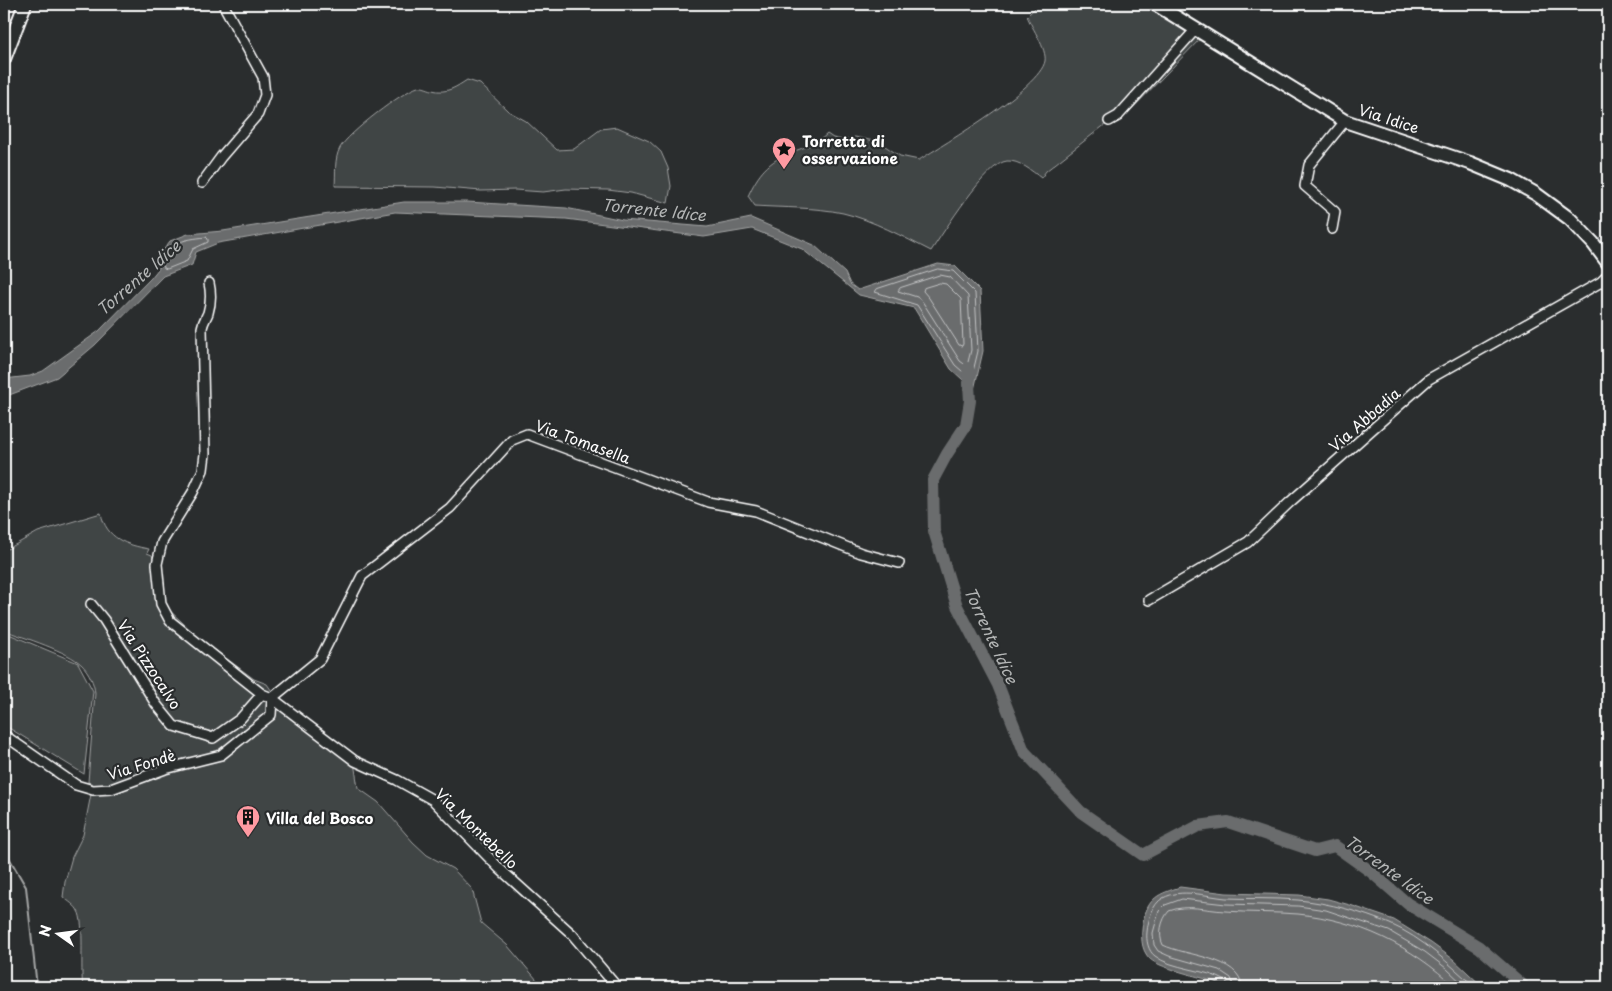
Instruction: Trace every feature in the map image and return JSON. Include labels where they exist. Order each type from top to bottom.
[{"type":"main road","points":[[4,59],[25,4]]},
{"type":"main road","name":"Via Idice","points":[[1155,4],[1345,121],[1462,159],[1511,180],[1536,194],[1570,219],[1593,242],[1608,263]]},
{"type":"street","points":[[202,184],[221,157],[258,114],[265,95],[263,77],[224,4]]},
{"type":"street","points":[[1109,121],[1118,116],[1196,29]]},
{"type":"street","points":[[1332,229],[1335,212],[1305,186],[1309,164],[1345,121]]},
{"type":"street","name":"Via Abbadia","points":[[1148,600],[1248,542],[1289,503],[1429,379],[1601,282],[1608,275]]},
{"type":"street","name":"Via Montebello","points":[[210,283],[209,304],[202,328],[206,454],[203,470],[194,492],[162,542],[157,564],[161,604],[170,621],[262,694],[272,698],[355,761],[397,780],[432,800],[500,869],[572,934],[617,987]]},
{"type":"street","name":"Via Tomasella","points":[[272,698],[320,659],[362,576],[450,508],[512,440],[527,434],[708,502],[756,511],[861,553],[899,563]]},
{"type":"street","name":"Via Pizzocalvo","points":[[91,604],[104,620],[156,704],[174,726],[214,738],[240,719],[262,694]]},
{"type":"street","name":"Via Fondè","points":[[4,735],[76,785],[93,790],[111,789],[165,769],[222,756],[271,716],[272,698]]},
{"type":"shaded area","points":[[1039,4],[1153,4],[1204,35],[1124,117],[1111,120],[1046,171],[1041,178],[1016,162],[1007,161],[998,164],[977,185],[931,251],[888,229],[854,216],[822,210],[755,206],[748,196],[760,175],[770,164],[815,143],[827,134],[833,138],[843,140],[855,137],[879,142],[900,156],[919,160],[969,129],[1010,100],[1027,86],[1039,72],[1045,61],[1044,51],[1027,16]]},
{"type":"shaded area","points":[[467,80],[480,84],[508,111],[526,121],[557,150],[574,149],[601,129],[617,127],[649,141],[661,152],[668,168],[671,186],[668,203],[631,193],[608,190],[566,189],[543,192],[515,190],[481,191],[435,187],[335,186],[336,161],[340,148],[353,133],[376,114],[400,96],[418,87],[442,91],[451,89]]},
{"type":"shaded area","points":[[101,513],[104,522],[113,535],[125,543],[149,549],[147,553],[152,555],[162,596],[167,608],[199,638],[254,679],[267,684],[282,706],[353,756],[358,788],[378,802],[427,855],[453,869],[472,889],[481,923],[507,945],[543,987],[83,987],[80,917],[76,907],[63,897],[72,857],[83,835],[93,784],[88,782],[95,693],[87,671],[75,660],[56,650],[4,630],[4,551],[38,532]]},
{"type":"shaded area","points":[[4,632],[78,663],[93,691],[84,774],[4,725]]},
{"type":"water","points":[[404,202],[467,202],[566,208],[623,220],[707,227],[751,218],[814,245],[845,273],[850,284],[858,290],[938,264],[955,266],[980,291],[983,351],[974,390],[951,369],[914,308],[859,295],[802,249],[752,229],[704,237],[566,219],[395,212],[218,243],[196,252],[192,265],[163,276],[95,345],[57,377],[4,397],[4,379],[30,376],[43,371],[99,331],[159,268],[156,260],[170,241],[188,234],[223,231]]},
{"type":"water","points":[[1180,887],[1226,893],[1299,895],[1328,899],[1350,905],[1394,920],[1453,959],[1483,987],[1227,987],[1164,967],[1150,959],[1144,951],[1142,942],[1143,922],[1151,902],[1160,895]]},
{"type":"waterway","name":"Torrente Idice","points":[[968,368],[970,401],[966,425],[933,480],[934,531],[957,606],[998,685],[1024,751],[1081,812],[1143,855],[1198,826],[1228,822],[1315,851],[1335,846],[1370,871],[1408,904],[1479,947],[1525,987]]},
{"type":"waterway","points":[[4,849],[26,887],[37,987]]},
{"type":"place","name":"Torretta di osservazione","points":[[784,170]]},
{"type":"place","name":"Villa del Bosco","points":[[248,838]]}]
